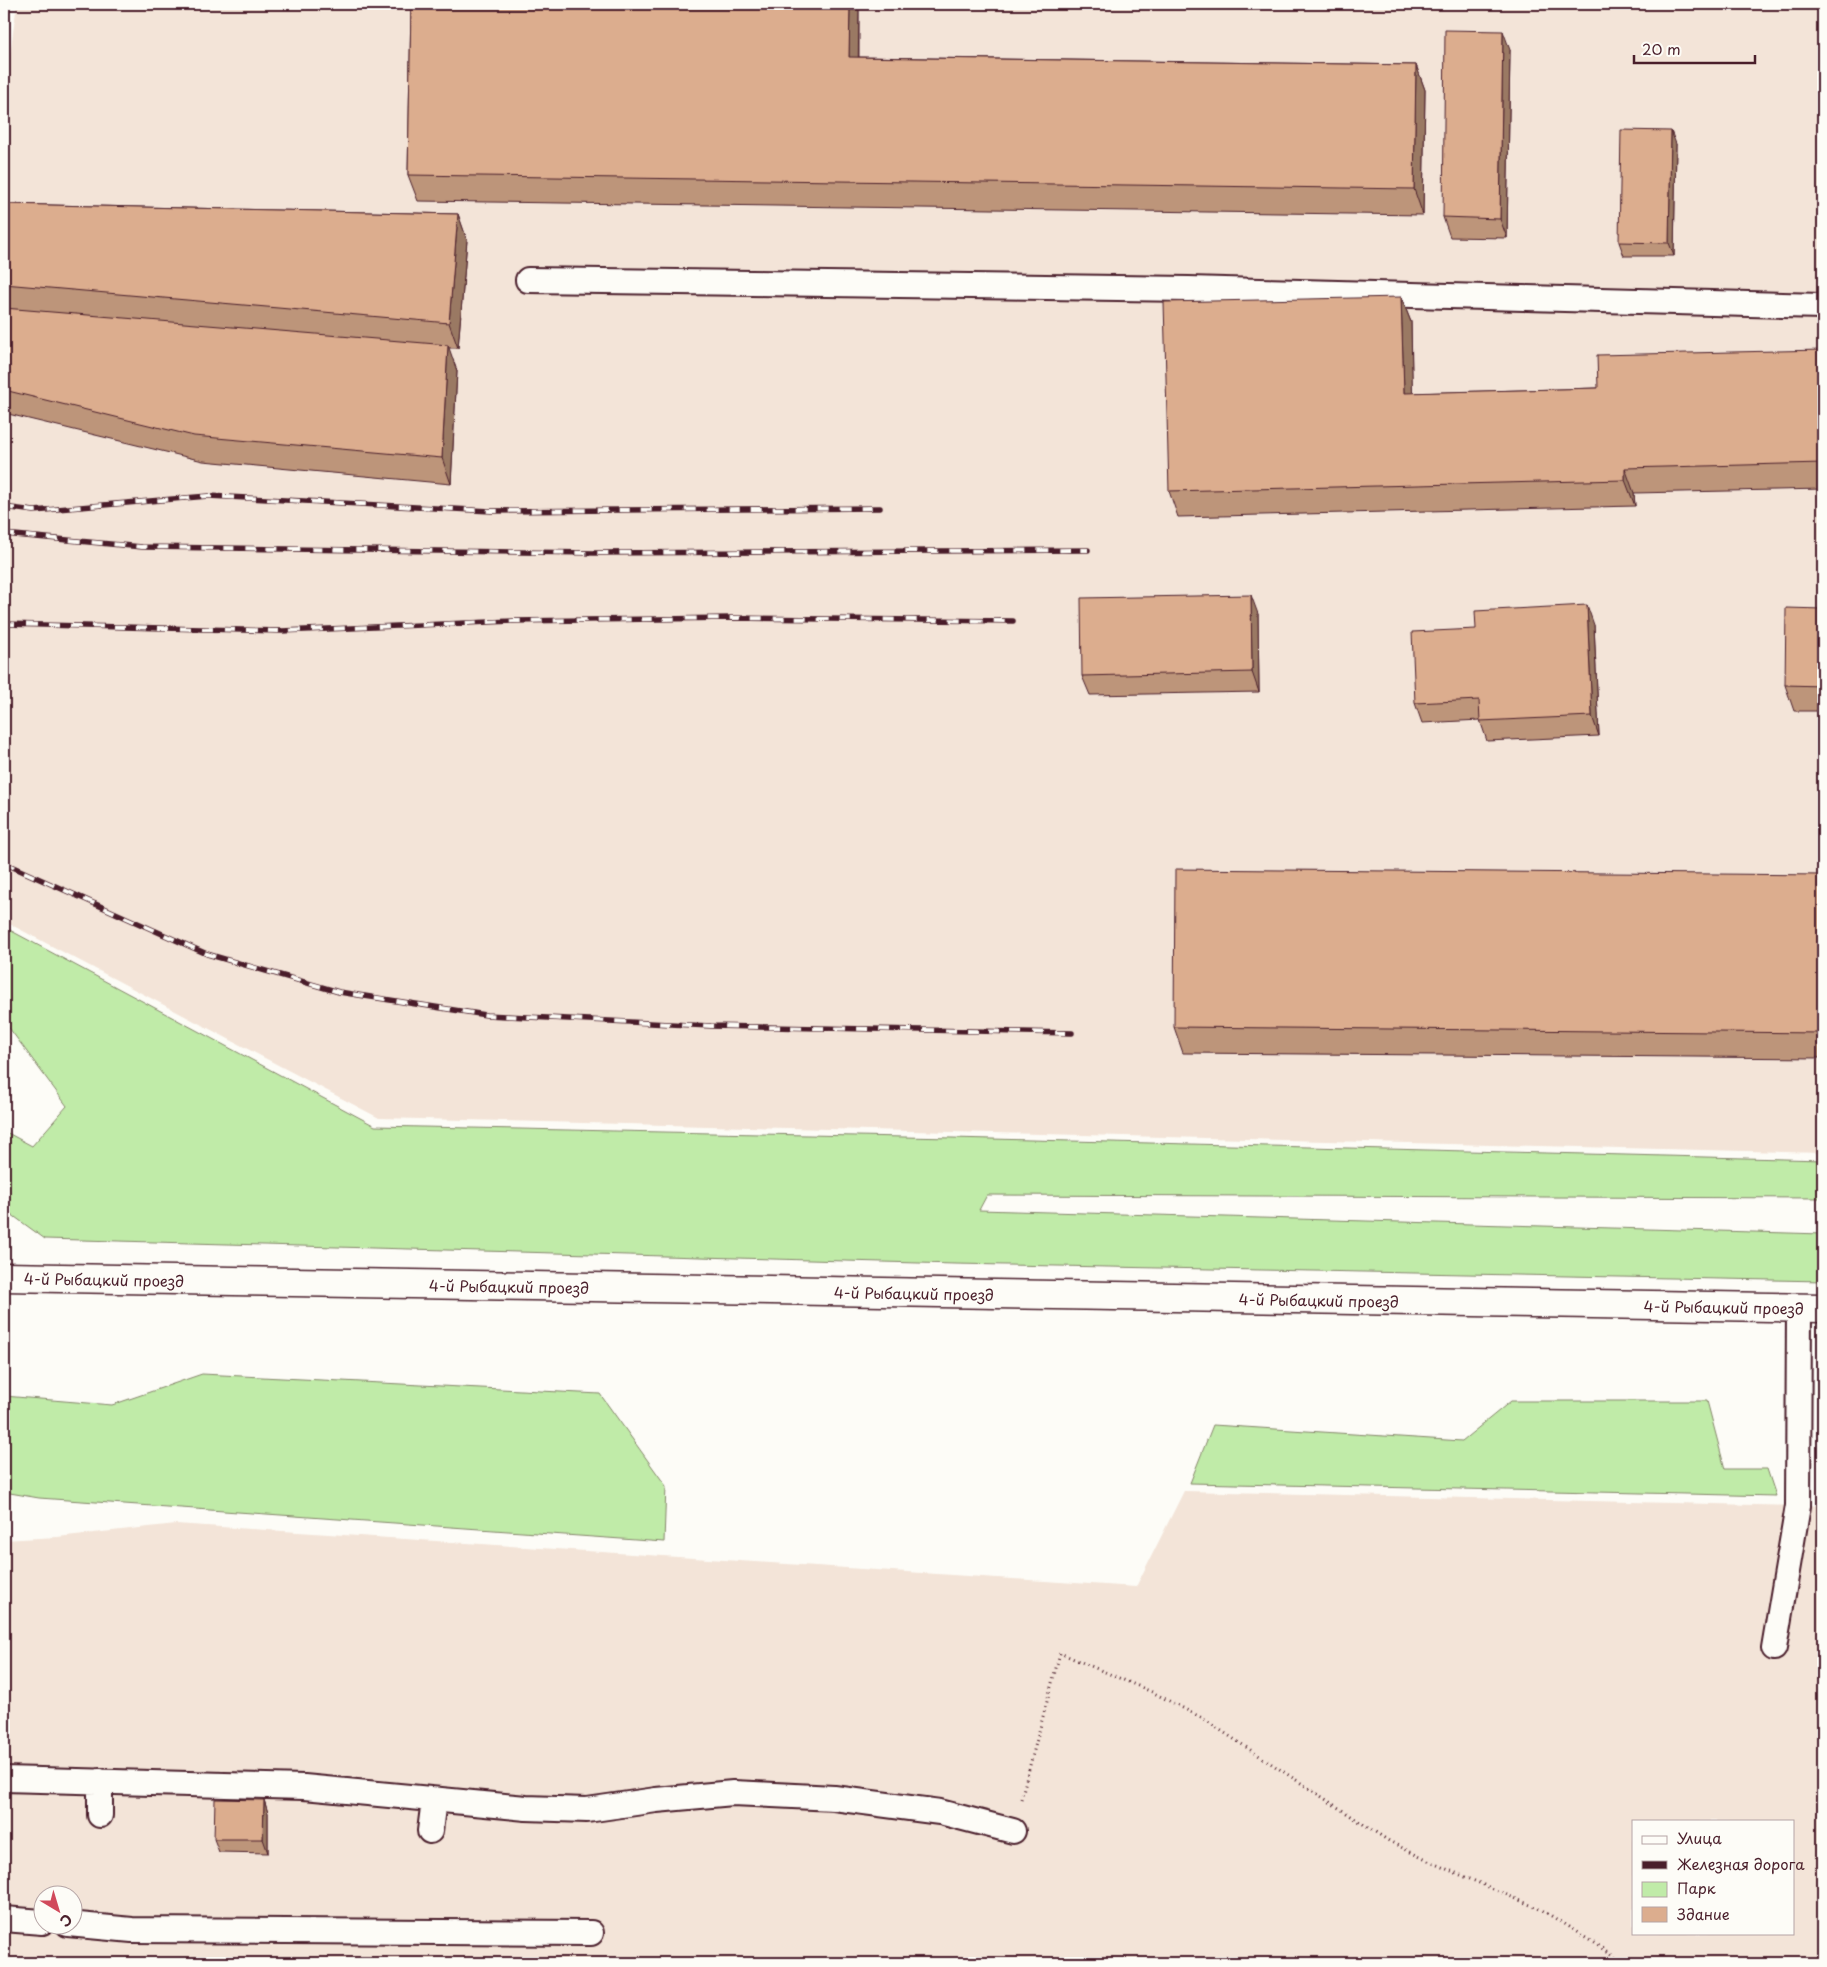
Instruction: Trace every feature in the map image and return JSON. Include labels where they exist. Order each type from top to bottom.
[{"type":"street","name":"4-й Рыбацкий проезд","points":[[4,1277],[1811,1308]]},
{"type":"lane","points":[[528,280],[1189,289],[1823,306]]},
{"type":"lane","points":[[1774,1648],[1798,1506],[1811,1308]]},
{"type":"lane","points":[[4,1778],[304,1787],[526,1808],[587,1810],[656,1800],[732,1793],[834,1798],[940,1812],[1013,1831]]},
{"type":"lane","points":[[100,1781],[100,1815]]},
{"type":"lane","points":[[430,1831],[434,1800]]},
{"type":"lane","points":[[4,1919],[32,1921]]},
{"type":"lane","points":[[82,1925],[132,1930],[592,1933]]},
{"type":"path","points":[[1013,1831],[1060,1653],[1152,1692],[1202,1718],[1389,1841],[1428,1861],[1542,1910],[1625,1963]]},
{"type":"shaded area","points":[[17,4],[1823,4],[1823,1153],[379,1118],[4,921],[4,97]]},
{"type":"shaded area","points":[[1184,1491],[1798,1506],[1823,1505],[1823,1963],[4,1963],[4,1540],[57,1537],[176,1524],[1136,1587]]},
{"type":"green space","points":[[4,927],[375,1126],[952,1138],[1823,1160],[1823,1198],[987,1195],[979,1210],[1823,1234],[1823,1281],[955,1264],[45,1239],[4,1209],[4,1131],[32,1146],[67,1106],[4,1021]]},
{"type":"green space","points":[[202,1374],[600,1394],[666,1486],[664,1542],[39,1498],[4,1492],[4,1396],[112,1405]]},
{"type":"green space","points":[[1511,1401],[1707,1401],[1725,1469],[1767,1469],[1776,1496],[1190,1483],[1213,1425],[1462,1441]]},
{"type":"building","points":[[411,4],[850,4],[849,57],[1416,65],[1414,189],[408,175]]},
{"type":"building","points":[[1445,30],[1503,31],[1500,219],[1443,217]]},
{"type":"building","points":[[1621,130],[1671,131],[1669,243],[1619,242]]},
{"type":"building","points":[[4,204],[458,214],[449,323],[4,284]]},
{"type":"building","points":[[1401,297],[1404,393],[1598,388],[1597,355],[1823,350],[1823,463],[1625,468],[1625,480],[1169,491],[1164,302]]},
{"type":"building","points":[[4,308],[448,345],[442,458],[194,436],[4,390]]},
{"type":"building","points":[[1251,595],[1252,672],[1082,676],[1081,598]]},
{"type":"building","points":[[1587,605],[1592,716],[1480,721],[1479,700],[1415,703],[1412,632],[1476,629],[1475,611]]},
{"type":"building","points":[[1786,608],[1823,609],[1823,686],[1785,685]]},
{"type":"building","points":[[1175,869],[1823,875],[1823,1033],[1174,1027]]},
{"type":"building","points":[[215,1799],[264,1800],[263,1839],[214,1839]]},
{"type":"railway","points":[[4,507],[34,511],[208,496],[491,511],[880,508]]},
{"type":"railway","points":[[4,534],[142,547],[595,553],[1088,550]]},
{"type":"railway","points":[[4,624],[282,631],[513,621],[731,618],[1013,621]]},
{"type":"railway","points":[[4,863],[207,954],[339,992],[486,1015],[711,1026],[1072,1033]]}]
